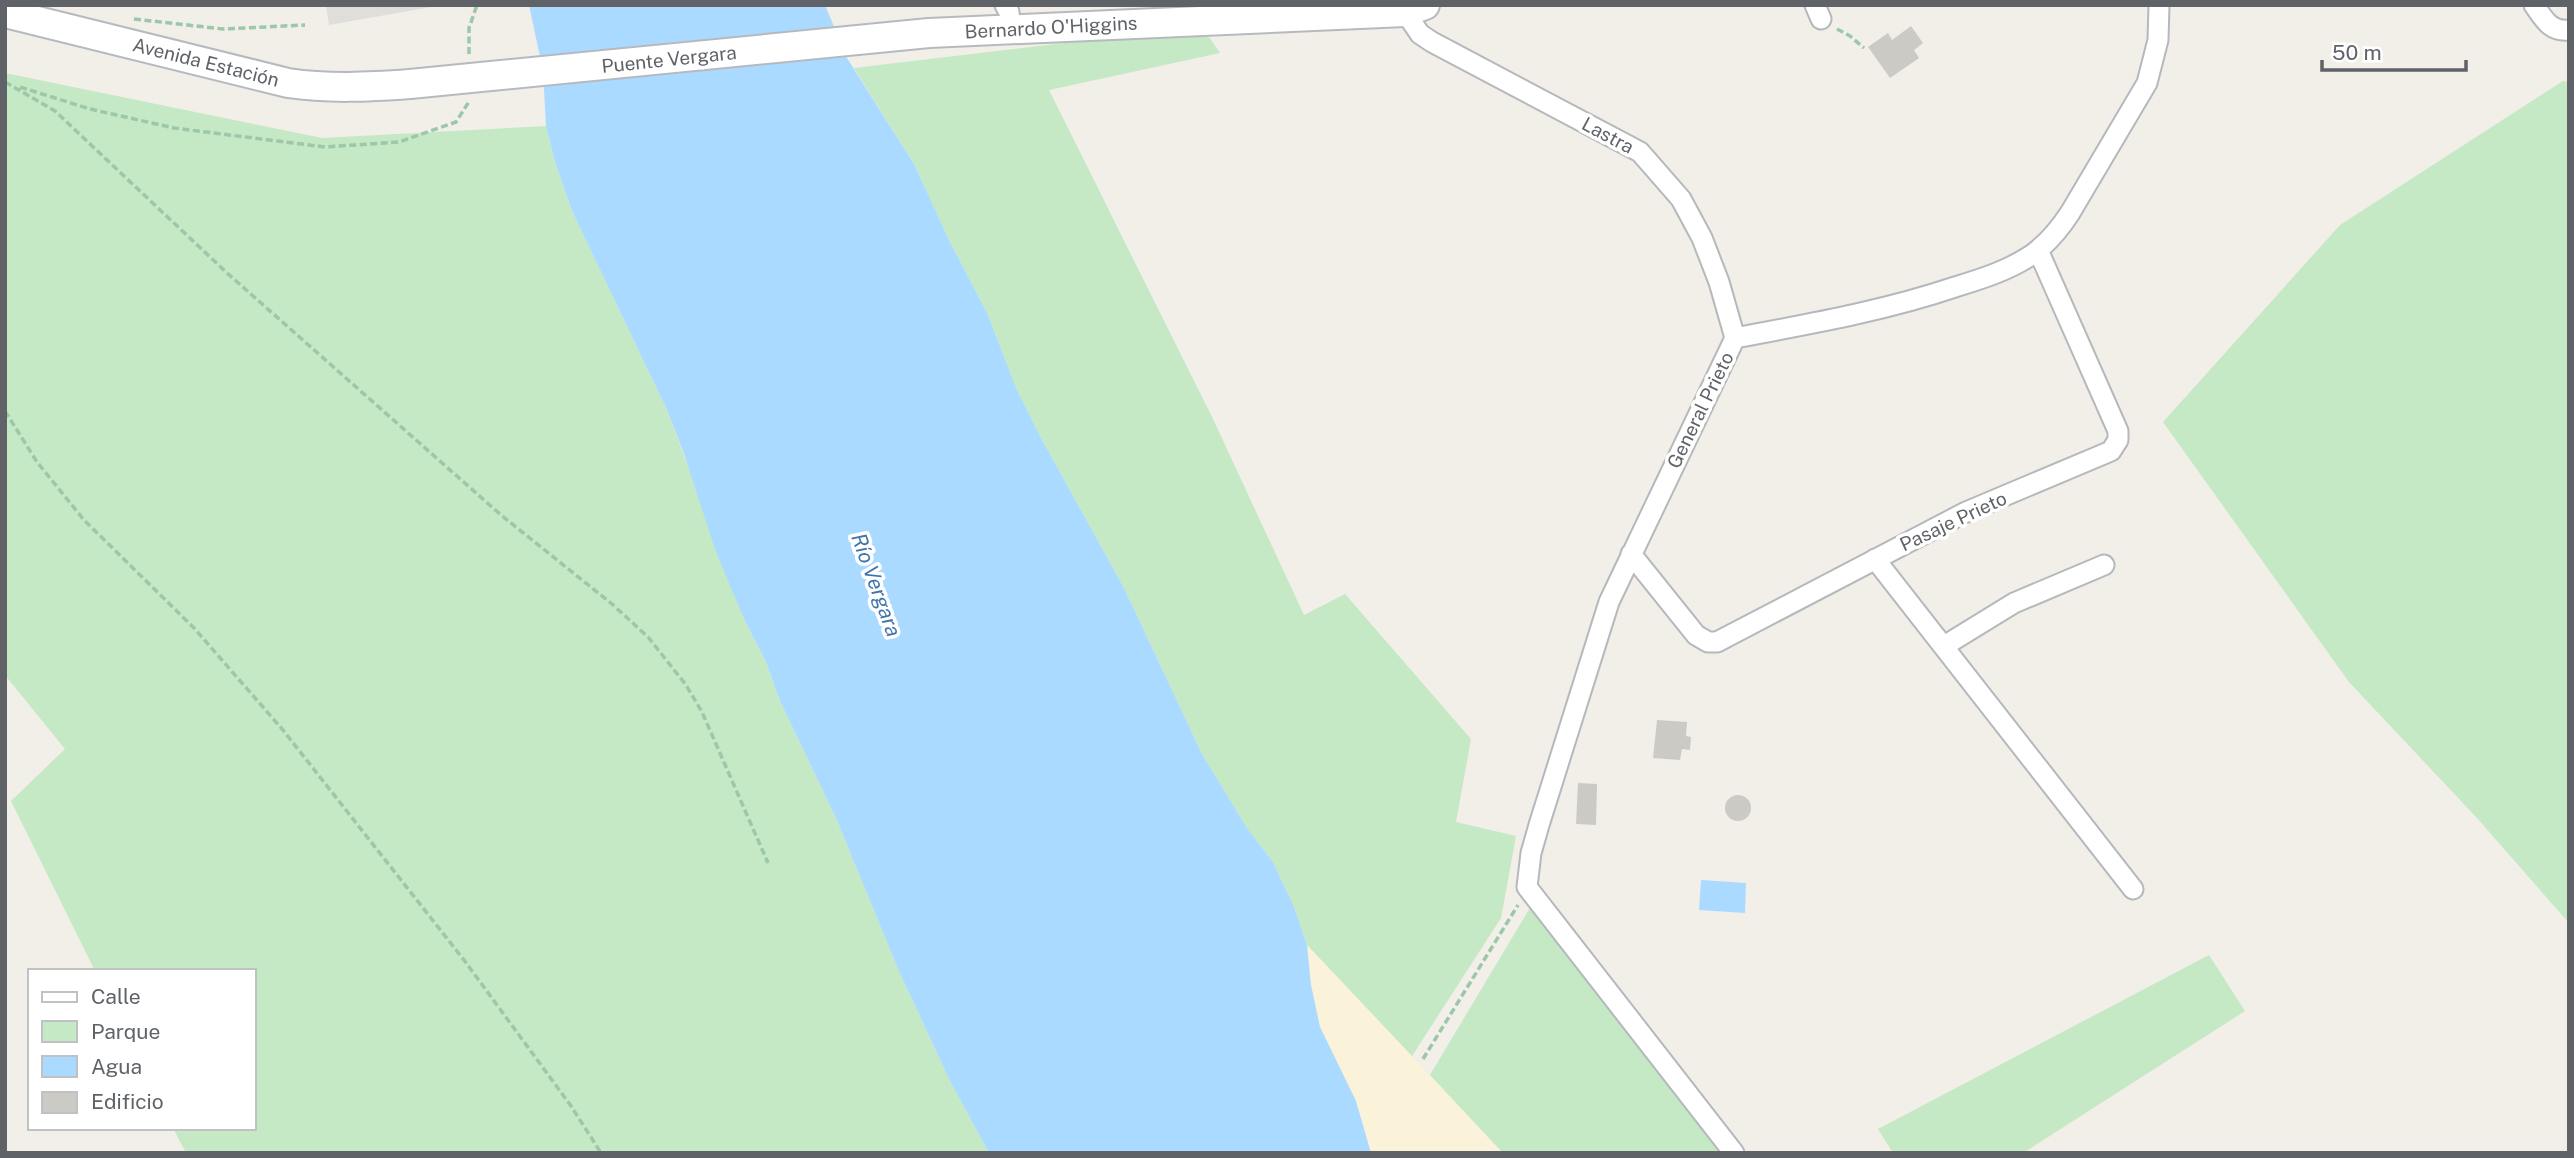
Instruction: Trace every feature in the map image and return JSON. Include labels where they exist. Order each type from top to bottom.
[{"type":"main road","name":"Bernardo O'Higgins","points":[[929,33],[1008,17],[1410,8]]},
{"type":"main road","name":"Avenida Estación","points":[[5,13],[288,83],[319,88],[410,84]]},
{"type":"main road","name":"Puente Vergara","points":[[410,84],[929,33]]},
{"type":"street","name":"General Prieto","points":[[1527,887],[1536,835],[1609,602],[1735,338],[1839,318],[1940,292],[2002,271],[2038,250],[2059,230],[2147,83],[2158,40],[2159,5]]},
{"type":"street","points":[[2534,5],[2549,26],[2569,30]]},
{"type":"street","name":"Lastra","points":[[1410,8],[1420,34],[1432,42],[1640,152],[1681,199],[1702,238],[1719,282],[1735,338]]},
{"type":"street","name":"Pasaje Prieto","points":[[1631,554],[1696,635],[1703,641],[1722,641],[1966,512],[2111,451],[2117,444],[2118,431],[2038,250]]},
{"type":"street","points":[[1874,559],[2133,889]]},
{"type":"street","points":[[1944,646],[2014,603],[2104,565]]},
{"type":"street","points":[[1527,887],[1734,1153]]},
{"type":"path","points":[[469,65],[469,28],[477,5]]},
{"type":"path","points":[[128,18],[223,29],[305,25]]},
{"type":"path","points":[[1825,18],[1864,48]]},
{"type":"path","points":[[5,82],[55,111],[182,232],[305,343],[501,515],[612,604],[648,637],[674,668],[702,712],[768,863]]},
{"type":"path","points":[[11,85],[90,109],[174,128],[326,147],[399,142],[456,122],[470,101],[470,89]]},
{"type":"path","points":[[5,411],[37,462],[84,520],[194,628],[283,730],[464,960],[571,1106],[601,1153]]},
{"type":"path","points":[[1423,1059],[1513,915],[1527,887]]},
{"type":"shaded area","points":[[326,5],[437,5],[437,6],[329,25]]},
{"type":"green space","points":[[1181,29],[1209,37],[1220,53],[1049,90],[1213,419],[1304,615],[1345,594],[1471,739],[1456,822],[1516,836],[1501,918],[1412,1056],[1307,945],[1294,907],[1273,862],[1247,828],[1202,754],[1124,588],[1041,438],[1017,390],[987,313],[914,164],[854,68]]},
{"type":"green space","points":[[5,73],[322,138],[546,126],[572,211],[667,410],[746,623],[836,818],[898,969],[950,1081],[989,1153],[186,1153],[174,1130],[256,1130],[256,969],[94,969],[11,801],[65,749],[5,675]]},
{"type":"green space","points":[[2563,81],[2569,82],[2569,923],[2477,818],[2349,682],[2163,422],[2340,225]]},
{"type":"green space","points":[[1540,891],[1742,1153],[1502,1153],[1430,1075]]},
{"type":"green space","points":[[2209,955],[2245,1011],[2023,1153],[1893,1153],[1878,1129]]},
{"type":"sand","points":[[1307,945],[1503,1153],[1371,1153],[1356,1101],[1320,1027],[1311,985]]},
{"type":"water","name":"Río Vergara","points":[[529,5],[825,5],[847,58],[914,164],[987,313],[1017,390],[1124,588],[1202,754],[1247,828],[1273,862],[1294,907],[1307,945],[1311,985],[1320,1027],[1356,1101],[1371,1153],[989,1153],[950,1081],[898,969],[836,818],[780,701],[766,662],[731,588],[667,410],[572,211],[546,126],[543,71]]},
{"type":"water","points":[[1701,880],[1746,883],[1745,913],[1699,910]]},
{"type":"building","points":[[1911,26],[1923,43],[1914,50],[1919,58],[1890,78],[1868,47],[1888,33],[1892,40]]},
{"type":"building","points":[[1657,720],[1687,722],[1686,736],[1691,737],[1690,750],[1682,749],[1680,760],[1653,758]]},
{"type":"building","points":[[1578,783],[1597,784],[1596,825],[1576,824]]},
{"type":"building","points":[[1738,795],[1747,799],[1751,808],[1747,817],[1738,821],[1729,817],[1725,808],[1729,799]]}]
